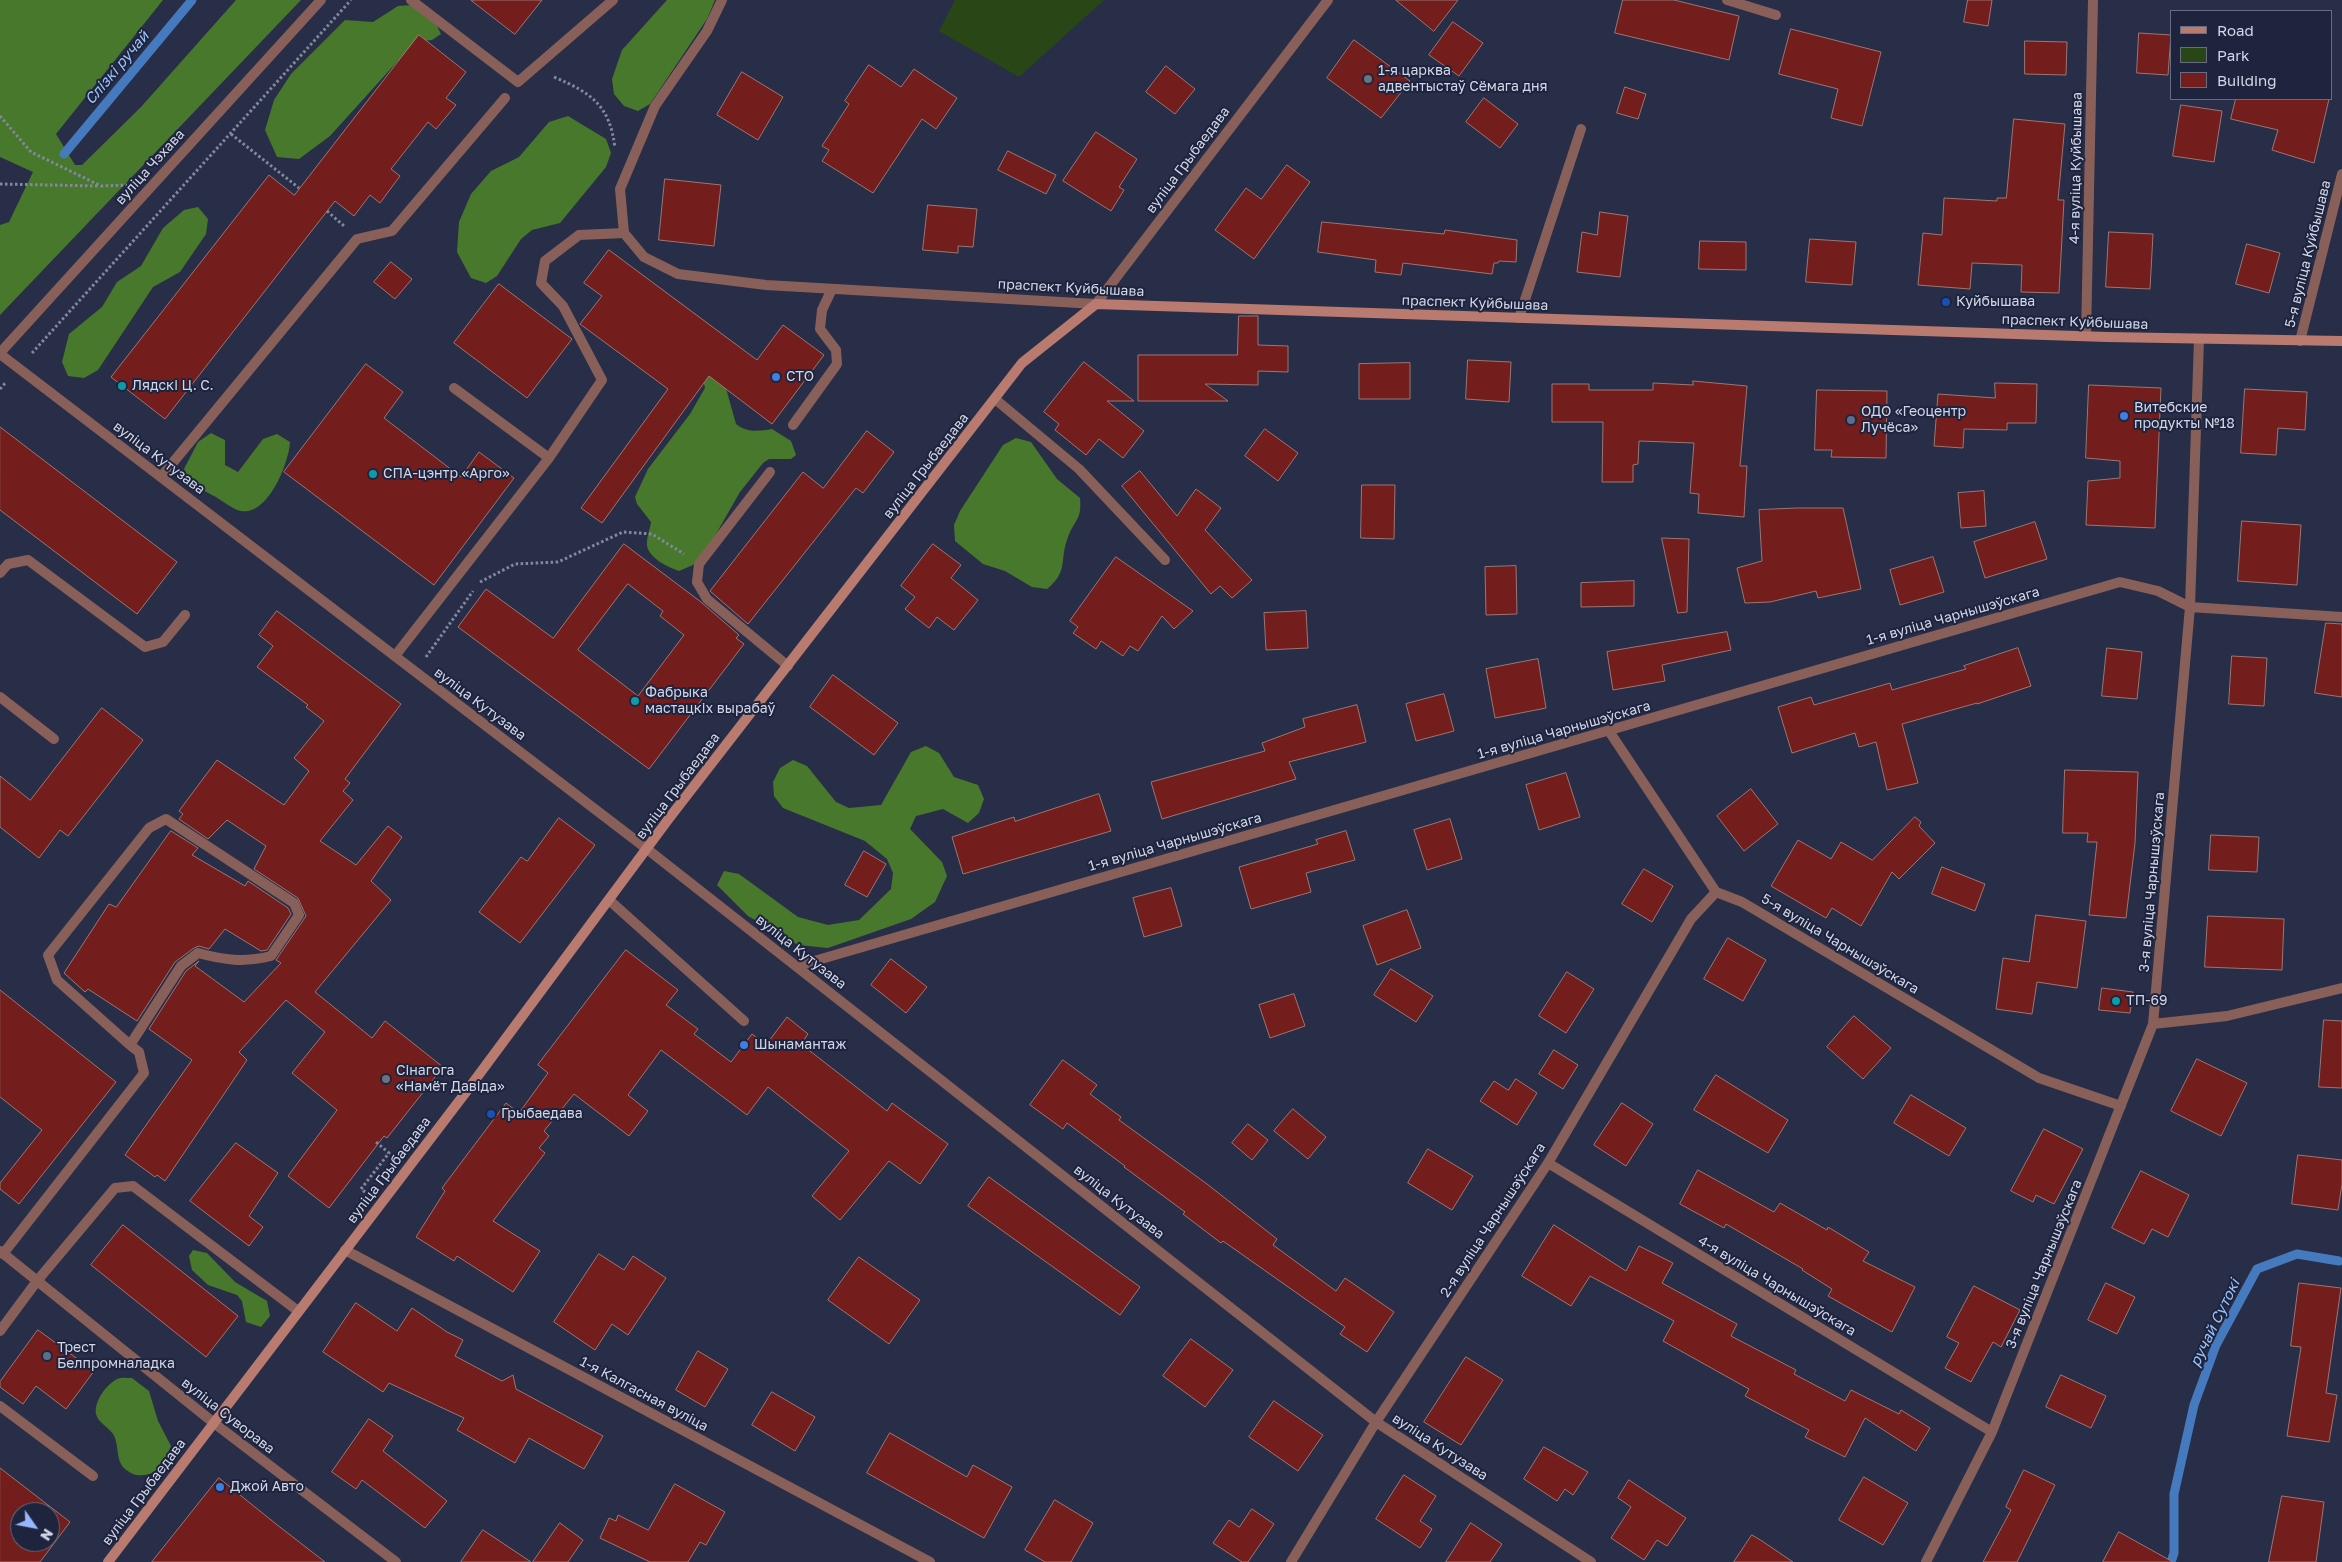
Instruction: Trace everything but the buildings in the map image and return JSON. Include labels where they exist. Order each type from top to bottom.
[{"type":"street","name":"вуліца Чэхава","points":[[0,353],[321,0]]},
{"type":"street","points":[[411,0],[518,82],[613,0]]},
{"type":"street","points":[[395,656],[549,458],[602,380],[562,306],[541,283],[545,261],[579,235],[624,233],[620,189],[655,106],[707,31],[722,0]]},
{"type":"street","name":"вуліца Грыбаедава","points":[[108,1562],[647,850],[1022,363],[1096,304],[1328,0]]},
{"type":"street","points":[[1727,0],[1776,15]]},
{"type":"street","name":"4-я вуліца Куйбышава","points":[[2086,336],[2093,0]]},
{"type":"street","points":[[161,476],[357,239],[392,231],[505,98]]},
{"type":"street","points":[[1519,318],[1581,130]]},
{"type":"street","name":"5-я вуліца Куйбышава","points":[[2300,341],[2342,174]]},
{"type":"street","name":"праспект Куйбышава","points":[[624,233],[644,257],[678,274],[766,285],[1096,304],[2086,336],[2342,341]]},
{"type":"street","points":[[793,425],[838,364],[836,350],[820,329],[822,310],[832,289]]},
{"type":"street","name":"3-я вуліца Чарнышэўскага","points":[[1926,1562],[1992,1432],[2153,1024],[2190,608],[2200,339]]},
{"type":"street","name":"вуліца Кутузава","points":[[0,353],[797,966],[1376,1422],[1591,1562]]},
{"type":"street","points":[[454,388],[549,458]]},
{"type":"street","points":[[995,399],[1079,469],[1165,560]]},
{"type":"street","points":[[770,472],[699,564],[698,582],[707,599],[788,666]]},
{"type":"street","points":[[0,573],[8,564],[28,560],[146,647],[163,642],[185,614]]},
{"type":"street","name":"1-я вуліца Чарнышэўскага","points":[[797,966],[2120,582],[2158,591],[2190,608],[2342,617]]},
{"type":"street","points":[[0,697],[54,739]]},
{"type":"street","points":[[1609,731],[1716,892]]},
{"type":"street","points":[[2,1252],[144,1072],[139,1052],[130,1045],[56,980],[48,955],[148,828],[166,819],[294,903],[299,915],[271,956],[251,961],[219,958],[198,953],[181,966],[130,1045]]},
{"type":"street","name":"5-я вуліца Чарнышэўскага","points":[[1716,892],[1742,902],[2039,1078],[2121,1106]]},
{"type":"street","name":"2-я вуліца Чарнышэўскага","points":[[1291,1562],[1376,1422],[1548,1163],[1691,919],[1716,892]]},
{"type":"street","points":[[609,900],[744,1021]]},
{"type":"street","points":[[2153,1024],[2227,1016],[2342,988]]},
{"type":"street","name":"4-я вуліца Чарнышэўскага","points":[[1548,1163],[1992,1432]]},
{"type":"street","points":[[0,1331],[37,1281],[115,1188],[133,1186],[298,1311]]},
{"type":"street","name":"1-я Калгасная вуліца","points":[[345,1250],[930,1562]]},
{"type":"street","name":"вуліца Суворава","points":[[2,1252],[214,1423],[396,1562]]},
{"type":"street","points":[[0,1406],[93,1476]]},
{"type":"path","points":[[0,389],[351,0]]},
{"type":"path","points":[[534,68],[579,87],[604,109],[615,150]]},
{"type":"path","points":[[0,116],[31,152],[101,186]]},
{"type":"path","points":[[231,134],[299,188]]},
{"type":"path","points":[[0,184],[128,185]]},
{"type":"path","points":[[415,672],[480,581],[516,564],[558,562],[623,532],[652,534],[699,564]]},
{"type":"path","points":[[361,1190],[389,1153],[376,1142]]},
{"type":"green space","points":[[0,0],[163,0],[56,134],[75,165],[82,165],[141,107],[236,0],[301,0],[0,315],[0,225],[9,222],[33,172],[0,157]]},
{"type":"green space","points":[[667,0],[715,0],[707,19],[650,104],[638,111],[624,106],[614,94],[612,79],[622,50]]},
{"type":"green space","points":[[955,0],[1104,0],[1019,77],[939,31]]},
{"type":"green space","points":[[413,5],[434,20],[441,34],[432,40],[415,42],[330,136],[299,159],[277,157],[265,130],[274,100],[291,74],[345,20],[373,22],[398,6]]},
{"type":"green space","points":[[568,116],[606,139],[611,153],[606,167],[560,223],[532,230],[521,239],[497,276],[486,283],[471,278],[457,252],[459,222],[471,194],[491,171],[519,157],[549,122]]},
{"type":"green space","points":[[198,207],[208,219],[206,234],[180,272],[153,287],[98,370],[84,378],[68,376],[62,362],[69,334],[102,307],[117,282],[141,266],[163,228],[184,210]]},
{"type":"green space","points":[[680,360],[722,374],[736,424],[749,430],[772,429],[791,441],[796,455],[791,459],[769,459],[763,463],[740,492],[704,555],[693,565],[679,571],[660,562],[649,551],[647,540],[651,522],[637,504],[635,497],[648,469],[690,414],[705,388],[703,380]]},
{"type":"green space","points":[[211,433],[225,440],[225,465],[238,472],[263,439],[277,434],[290,442],[286,462],[281,474],[268,497],[260,505],[251,510],[238,510],[190,480],[184,469],[198,442]]},
{"type":"green space","points":[[1016,438],[1031,442],[1057,479],[1080,498],[1079,515],[1065,545],[1061,571],[1054,583],[1047,589],[1032,587],[1005,571],[983,564],[955,541],[954,525],[960,511],[1003,445]]},
{"type":"green space","points":[[926,746],[939,753],[954,777],[978,785],[984,799],[979,813],[968,823],[943,809],[916,816],[910,829],[942,862],[947,876],[935,902],[911,919],[828,948],[798,945],[748,916],[717,885],[724,871],[739,874],[798,917],[828,925],[859,920],[891,889],[893,873],[887,859],[865,841],[783,808],[774,796],[773,782],[780,768],[793,760],[807,766],[836,802],[849,808],[881,805],[911,752]]},
{"type":"green space","points":[[193,1250],[207,1253],[235,1282],[267,1301],[270,1316],[261,1327],[246,1322],[242,1301],[237,1295],[208,1285],[192,1270],[189,1256]]},
{"type":"green space","points":[[119,1378],[132,1378],[149,1391],[158,1421],[171,1446],[159,1468],[150,1474],[136,1475],[122,1466],[116,1441],[111,1431],[99,1421],[96,1414],[99,1399],[109,1385]]},
{"type":"waterway","name":"Слізкі ручай","points":[[64,154],[192,0]]},
{"type":"waterway","name":"ручай Сутокі","points":[[2171,1562],[2174,1553],[2174,1494],[2194,1405],[2216,1345],[2257,1269],[2297,1254],[2339,1261]]},
{"type":"place","name":"1-я царква адвентыстаў Сёмага дня","points":[[1368,79]]},
{"type":"place","name":"Куйбышава","points":[[1946,302]]},
{"type":"place","name":"СТО","points":[[776,377]]},
{"type":"place","name":"Лядскі Ц. С.","points":[[122,386]]},
{"type":"place","name":"Витебские продукты №18","points":[[2124,416]]},
{"type":"place","name":"ОДО «Геоцентр Лучёса»","points":[[1851,420]]},
{"type":"place","name":"СПА-цэнтр «Арго»","points":[[373,474]]},
{"type":"place","name":"Фабрыка мастацкіх вырабаў","points":[[635,701]]},
{"type":"place","name":"ТП-69","points":[[2116,1001]]},
{"type":"place","name":"Шынамантаж","points":[[744,1045]]},
{"type":"place","name":"Сінагога «Намёт Давіда»","points":[[386,1079]]},
{"type":"place","name":"Грыбаедава","points":[[491,1114]]},
{"type":"place","name":"Трест Белпромналадка","points":[[47,1356]]},
{"type":"place","name":"Джой Авто","points":[[220,1487]]}]
